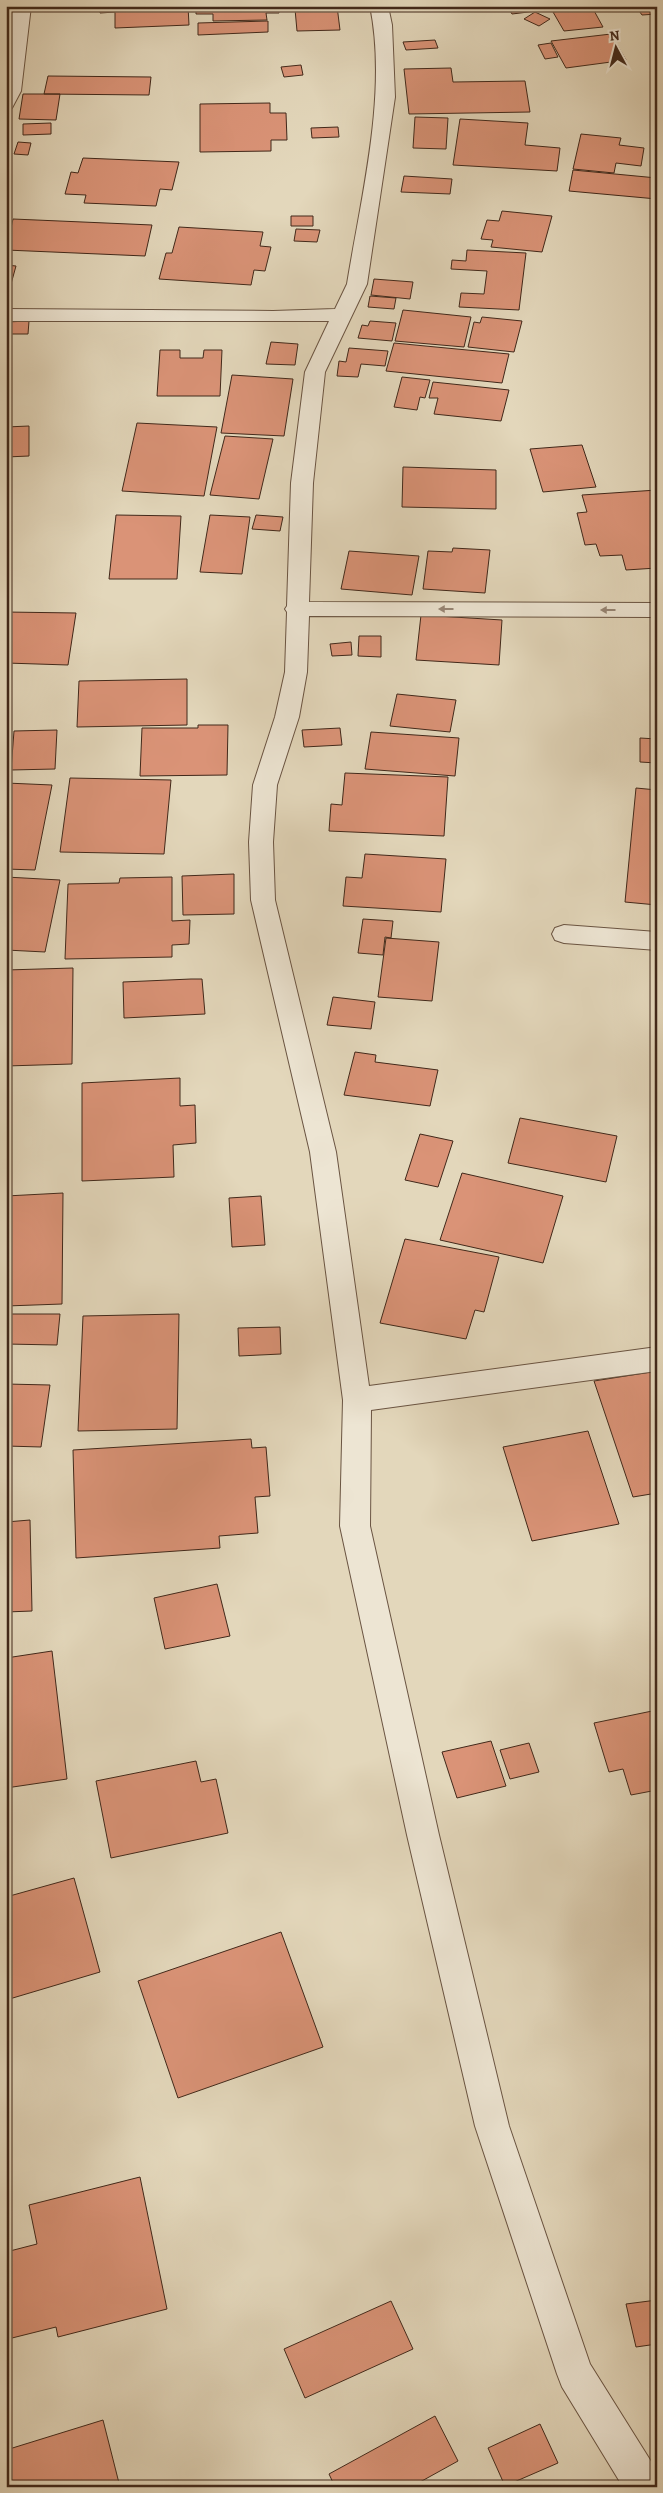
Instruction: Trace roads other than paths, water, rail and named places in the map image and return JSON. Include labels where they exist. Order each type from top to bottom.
[{"type":"street","points":[[6,104],[12,91],[22,6]]},
{"type":"street","points":[[379,6],[383,25],[386,97],[357,284],[315,372],[302,483],[296,609],[296,672],[287,717],[265,785],[261,842],[264,900],[323,1152],[357,1400],[354,1526],[423,1835],[492,2126],[575,2374],[645,2487]]},
{"type":"street","points":[[6,315],[273,317],[342,315]]},
{"type":"street","points":[[296,609],[657,610]]},
{"type":"street","points":[[564,934],[657,941]]},
{"type":"street","points":[[357,1400],[657,1359]]}]
